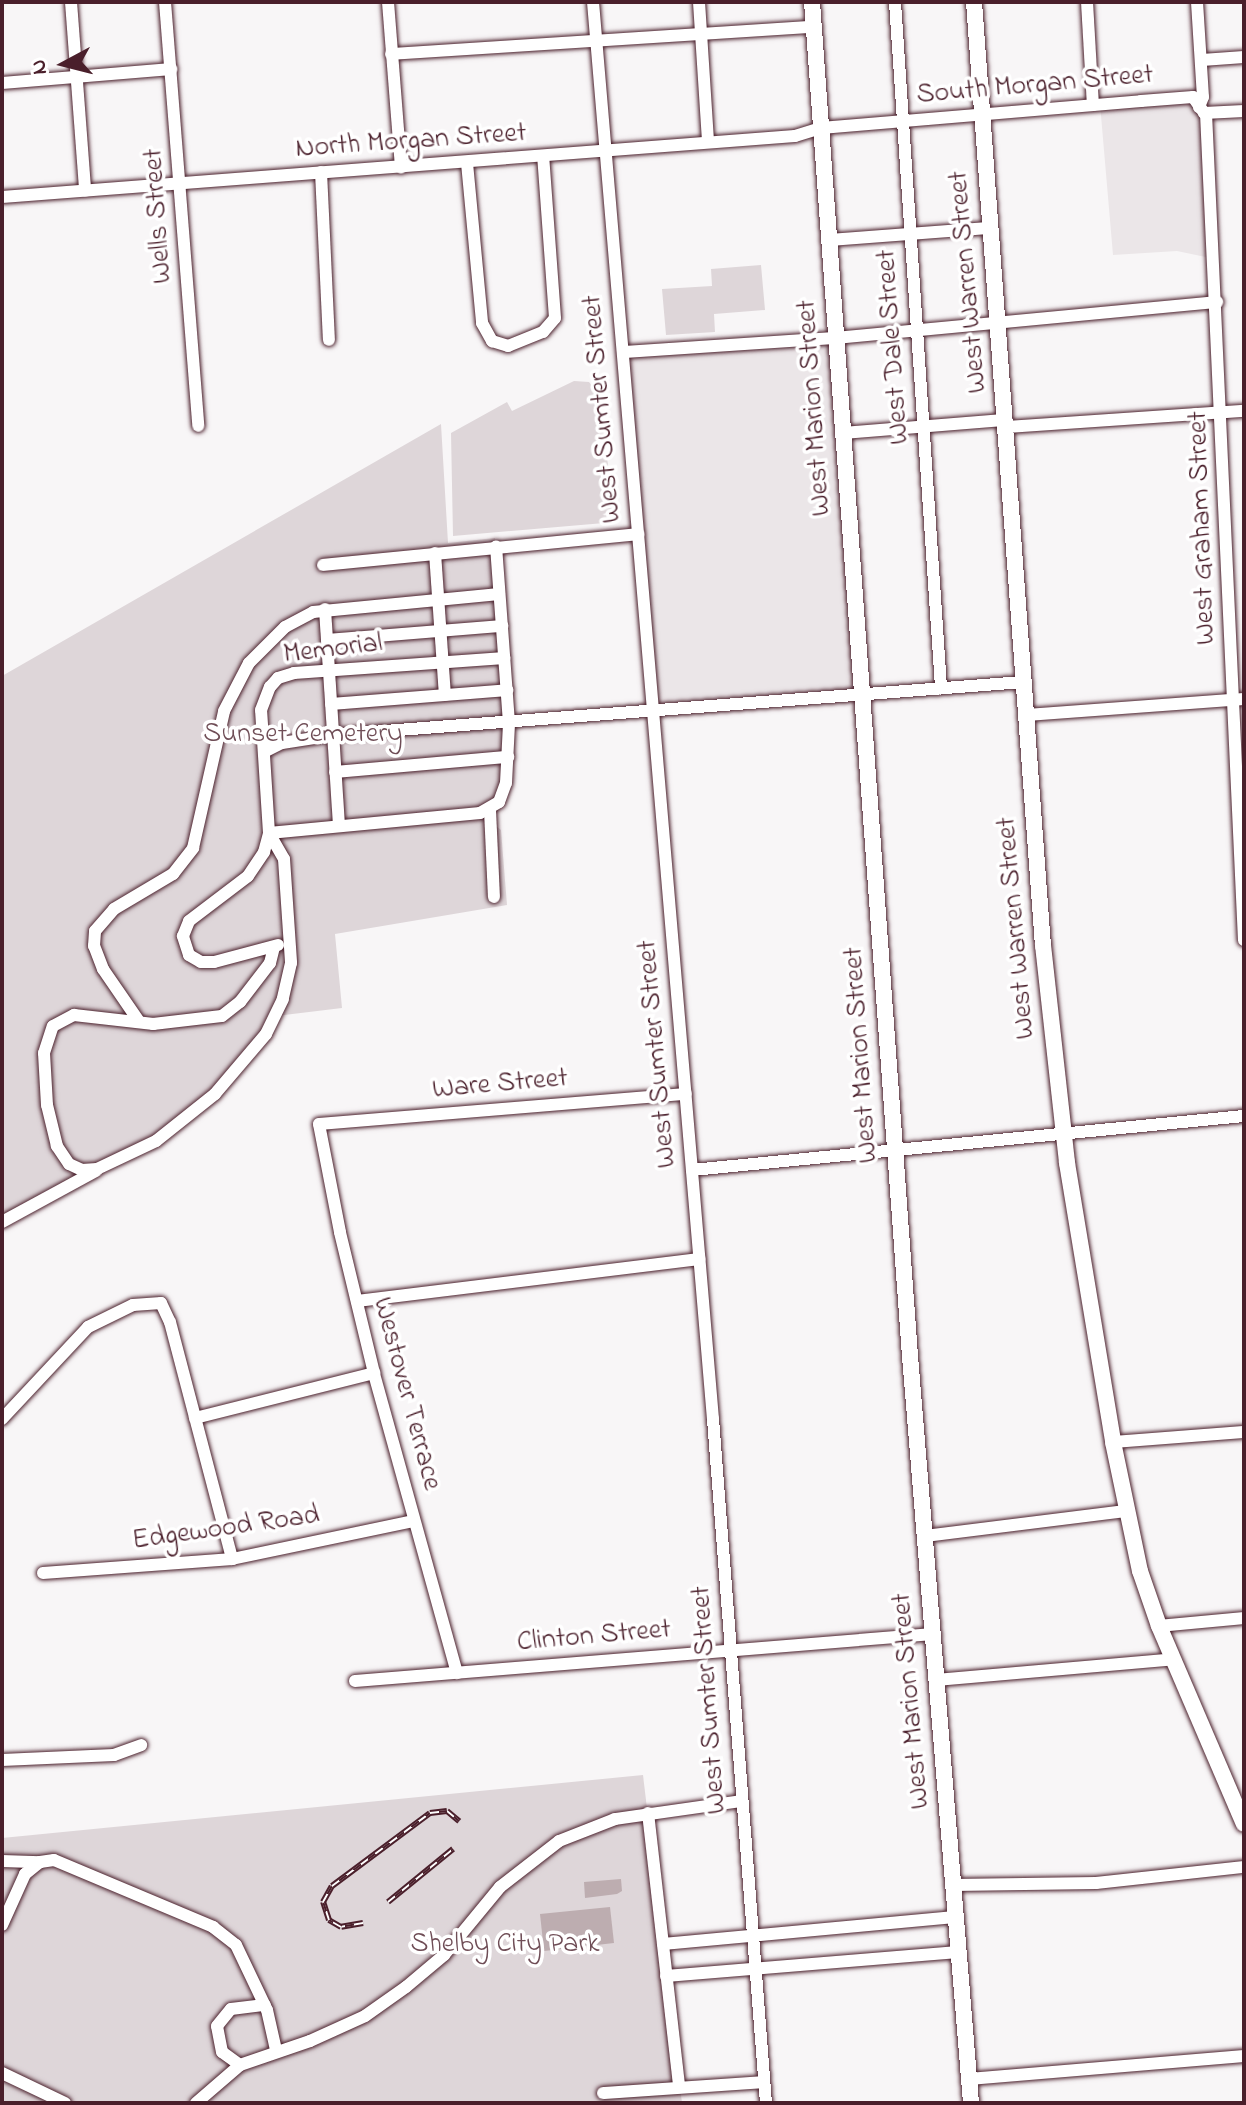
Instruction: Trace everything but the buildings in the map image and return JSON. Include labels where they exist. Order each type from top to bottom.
[{"type":"main road","name":"West Marion Street","points":[[812,2],[895,1152],[971,2103]]},
{"type":"main road","name":"West Warren Street","points":[[974,2],[1050,1021],[1063,1134],[1125,1511],[1147,1595],[1239,1796],[1244,1824]]},
{"type":"street","points":[[71,2],[85,190]]},
{"type":"street","name":"Wells Street","points":[[165,2],[182,184],[198,426]]},
{"type":"street","points":[[388,2],[401,167]]},
{"type":"street","name":"West Sumter Street","points":[[593,2],[686,1094],[766,2103]]},
{"type":"street","points":[[699,2],[708,141]]},
{"type":"street","name":"West Dale Street","points":[[895,2],[941,688]]},
{"type":"street","points":[[1087,2],[1093,105]]},
{"type":"street","name":"West Graham Street","points":[[1197,2],[1239,699],[1244,940]]},
{"type":"street","points":[[391,54],[814,27]]},
{"type":"street","points":[[1202,60],[1244,57]]},
{"type":"street","points":[[2,83],[171,69]]},
{"type":"street","name":"South Morgan Street","points":[[821,128],[1193,97],[1202,110],[1244,111]]},
{"type":"street","name":"North Morgan Street","points":[[2,197],[795,136],[821,128]]},
{"type":"street","points":[[467,163],[482,323],[492,341],[508,346],[543,332],[555,318],[543,156]]},
{"type":"street","points":[[321,172],[329,340]]},
{"type":"street","points":[[829,240],[989,228]]},
{"type":"street","points":[[623,352],[836,338],[1217,302]]},
{"type":"street","points":[[843,433],[923,426],[1244,411]]},
{"type":"street","points":[[323,565],[638,534]]},
{"type":"street","points":[[494,897],[490,810],[503,794],[509,723],[496,546]]},
{"type":"street","points":[[435,553],[445,695]]},
{"type":"street","points":[[138,1020],[117,994],[97,954],[94,939],[99,923],[182,865],[193,848],[218,734],[240,675],[285,627],[302,616],[325,609],[499,594]]},
{"type":"street","points":[[325,609],[339,824]]},
{"type":"street","points":[[327,640],[502,626]]},
{"type":"street","name":"Memorial","points":[[269,833],[261,710],[273,682],[294,673],[504,658]]},
{"type":"street","points":[[264,752],[282,743],[333,735],[653,713],[1024,682]]},
{"type":"street","points":[[331,704],[507,690]]},
{"type":"street","points":[[1026,715],[1239,699]]},
{"type":"street","points":[[335,772],[508,757]]},
{"type":"street","points":[[269,833],[490,810]]},
{"type":"street","points":[[2,1222],[156,1141],[206,1103],[266,1034],[283,999],[291,963],[292,931],[284,859],[269,833]]},
{"type":"street","points":[[269,833],[257,865],[235,887],[189,921],[184,941],[189,955],[206,963],[274,947],[292,931]]},
{"type":"street","points":[[109,1164],[90,1170],[74,1168],[57,1146],[47,1105],[46,1039],[53,1026],[68,1016],[177,1023],[222,1016],[240,1002],[270,963],[274,947]]},
{"type":"street","name":"Ware Street","points":[[319,1124],[686,1094]]},
{"type":"street","points":[[692,1170],[1244,1116]]},
{"type":"street","name":"Westover Terrace","points":[[319,1124],[374,1373],[457,1673]]},
{"type":"street","points":[[357,1301],[699,1259]]},
{"type":"street","points":[[2,1419],[88,1327],[133,1305],[161,1303],[170,1322],[232,1559]]},
{"type":"street","points":[[195,1418],[374,1373]]},
{"type":"street","points":[[1113,1442],[1244,1432]]},
{"type":"street","points":[[925,1536],[1125,1511]]},
{"type":"street","name":"Edgewood Road","points":[[43,1573],[232,1559],[414,1521]]},
{"type":"street","points":[[1159,1626],[1244,1618]]},
{"type":"street","name":"Clinton Street","points":[[355,1681],[933,1634]]},
{"type":"street","points":[[936,1680],[1174,1659]]},
{"type":"street","points":[[2,1760],[114,1755],[141,1745]]},
{"type":"street","points":[[196,2103],[240,2065],[276,2050],[310,2041],[365,2016],[406,1987],[444,1955],[519,1868],[559,1841],[596,1825],[648,1813],[742,1801]]},
{"type":"street","points":[[648,1813],[679,2087]]},
{"type":"street","points":[[2,1861],[60,1862],[224,1933],[236,1945],[265,2005],[276,2050]]},
{"type":"street","points":[[2,1925],[20,1880],[40,1862]]},
{"type":"street","points":[[953,1885],[1096,1883],[1244,1867]]},
{"type":"street","points":[[663,1944],[955,1917]]},
{"type":"street","points":[[666,1976],[958,1952]]},
{"type":"street","points":[[240,2065],[222,2052],[217,2026],[231,2009],[265,2005]]},
{"type":"street","points":[[969,2079],[1244,2056]]},
{"type":"street","points":[[2,2073],[65,2103]]},
{"type":"street","points":[[603,2093],[763,2082]]},
{"type":"shaded area","points":[[1193,97],[1200,111],[1215,259],[1177,251],[1113,255],[1100,104]]},
{"type":"shaded area","points":[[836,338],[862,694],[653,713],[623,352]]},
{"type":"shaded area","points":[[621,1879],[622,1891],[617,1894],[585,1898],[584,1882]]},
{"type":"shaded area","points":[[610,1907],[614,1943],[544,1951],[540,1914]]},
{"type":"green space","points":[[761,265],[765,310],[714,314],[715,332],[666,335],[662,289],[712,286],[711,269]]},
{"type":"green space","points":[[574,381],[589,382],[598,393],[616,522],[453,536],[451,433],[507,402],[512,411]]},
{"type":"green space","name":"Sunset Cemetery","points":[[441,424],[448,543],[495,538],[509,723],[508,765],[491,822],[501,830],[507,905],[335,934],[342,1008],[276,1016],[244,1062],[156,1141],[2,1222],[2,676]]},
{"type":"green space","name":"Shelby City Park","points":[[643,1775],[682,2103],[2,2103],[2,1838]]},
{"type":"railway","points":[[363,1923],[341,1927],[329,1920],[323,1902],[332,1886],[430,1813],[447,1811],[459,1821]]},
{"type":"railway","points":[[388,1902],[453,1849]]}]
